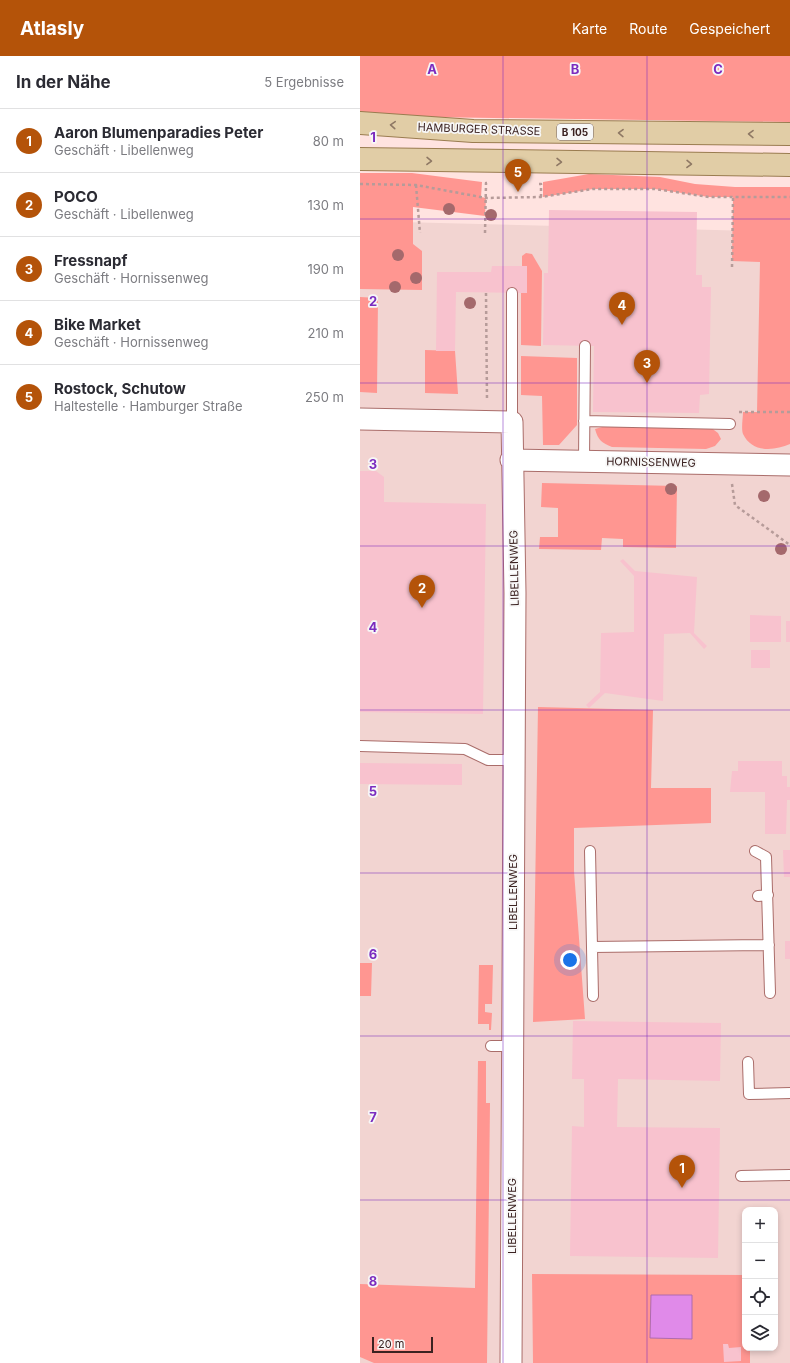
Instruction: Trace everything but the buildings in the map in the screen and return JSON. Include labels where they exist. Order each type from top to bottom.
[{"type":"main road","name":"HAMBURGER STRASSE","points":[[360,123],[473,131],[790,134]]},
{"type":"main road","points":[[360,160],[790,165]]},
{"type":"street","points":[[360,419],[512,422]]},
{"type":"street","name":"LIBELLENWEG","points":[[511,1363],[515,593],[511,460],[512,422]]},
{"type":"street","name":"HORNISSENWEG","points":[[511,460],[790,465]]},
{"type":"lane","points":[[512,293],[512,422]]},
{"type":"lane","points":[[584,461],[585,346]]},
{"type":"lane","points":[[584,421],[730,424]]},
{"type":"lane","points":[[360,746],[465,749],[488,760],[514,760]]},
{"type":"lane","points":[[590,851],[596,898],[592,947],[593,996]]},
{"type":"lane","points":[[755,851],[766,857],[763,895],[769,945],[770,993]]},
{"type":"lane","points":[[592,947],[769,945]]},
{"type":"lane","points":[[491,1046],[513,1046]]},
{"type":"lane","points":[[748,1062],[749,1094],[790,1094]]},
{"type":"lane","points":[[741,1176],[790,1175]]},
{"type":"path","points":[[485,233],[486,183],[494,183]]},
{"type":"path","points":[[360,184],[416,185],[486,198],[541,197],[593,189],[647,189],[710,197],[790,197]]},
{"type":"path","points":[[533,184],[541,184],[541,197]]},
{"type":"path","points":[[416,185],[420,234]]},
{"type":"path","points":[[732,267],[733,197]]},
{"type":"path","points":[[486,293],[487,421]]},
{"type":"path","points":[[736,412],[790,412]]},
{"type":"path","points":[[729,464],[735,505],[790,545]]},
{"type":"shaded area","points":[[360,56],[790,56],[790,122],[427,117],[360,112]]},
{"type":"shaded area","points":[[360,173],[412,173],[482,182],[481,197],[486,198],[485,216],[413,207],[413,244],[422,251],[422,290],[360,289]]},
{"type":"shaded area","points":[[589,174],[660,177],[695,184],[735,187],[790,187],[790,444],[777,448],[764,449],[752,445],[742,432],[743,412],[757,412],[760,262],[732,261],[733,197],[709,197],[655,189],[593,189],[543,197],[543,182]]},
{"type":"shaded area","points":[[360,221],[790,232],[790,1363],[360,1363]]},
{"type":"shaded area","points":[[526,253],[532,254],[542,271],[541,346],[521,345],[521,293],[527,292],[527,266],[522,266],[522,256]]},
{"type":"shaded area","points":[[360,297],[378,298],[377,393],[360,392]]},
{"type":"shaded area","points":[[425,350],[455,351],[458,394],[425,393]]},
{"type":"shaded area","points":[[521,356],[577,358],[577,425],[559,445],[543,445],[542,396],[521,395]]},
{"type":"shaded area","points":[[620,422],[710,427],[718,433],[721,439],[715,446],[706,449],[612,447],[601,441],[595,429]]},
{"type":"shaded area","points":[[542,483],[677,486],[676,548],[623,547],[623,539],[602,538],[601,550],[539,549],[540,537],[558,537],[558,508],[541,507]]},
{"type":"shaded area","points":[[538,707],[653,710],[651,788],[711,788],[711,823],[574,828],[574,871],[585,1019],[533,1022]]},
{"type":"shaded area","points":[[360,963],[372,963],[371,996],[360,996]]},
{"type":"shaded area","points":[[479,965],[493,965],[492,1004],[485,1004],[485,1012],[492,1013],[491,1030],[489,1030],[489,1024],[478,1024]]},
{"type":"shaded area","points":[[478,1061],[486,1061],[486,1103],[490,1103],[487,1363],[374,1363],[360,1357],[360,1284],[475,1288]]},
{"type":"shaded area","points":[[532,1274],[742,1275],[742,1351],[750,1351],[750,1363],[533,1363]]},
{"type":"shaded area","points":[[651,1295],[692,1295],[692,1339],[650,1338]]},
{"type":"place","name":"Rostock, Schutow","points":[[518,192]]},
{"type":"place","name":"Bike Market","points":[[622,325]]},
{"type":"place","name":"Fressnapf","points":[[647,383]]},
{"type":"place","name":"POCO","points":[[422,608]]},
{"type":"place","name":"Aaron Blumenparadies Peter","points":[[682,1188]]}]
